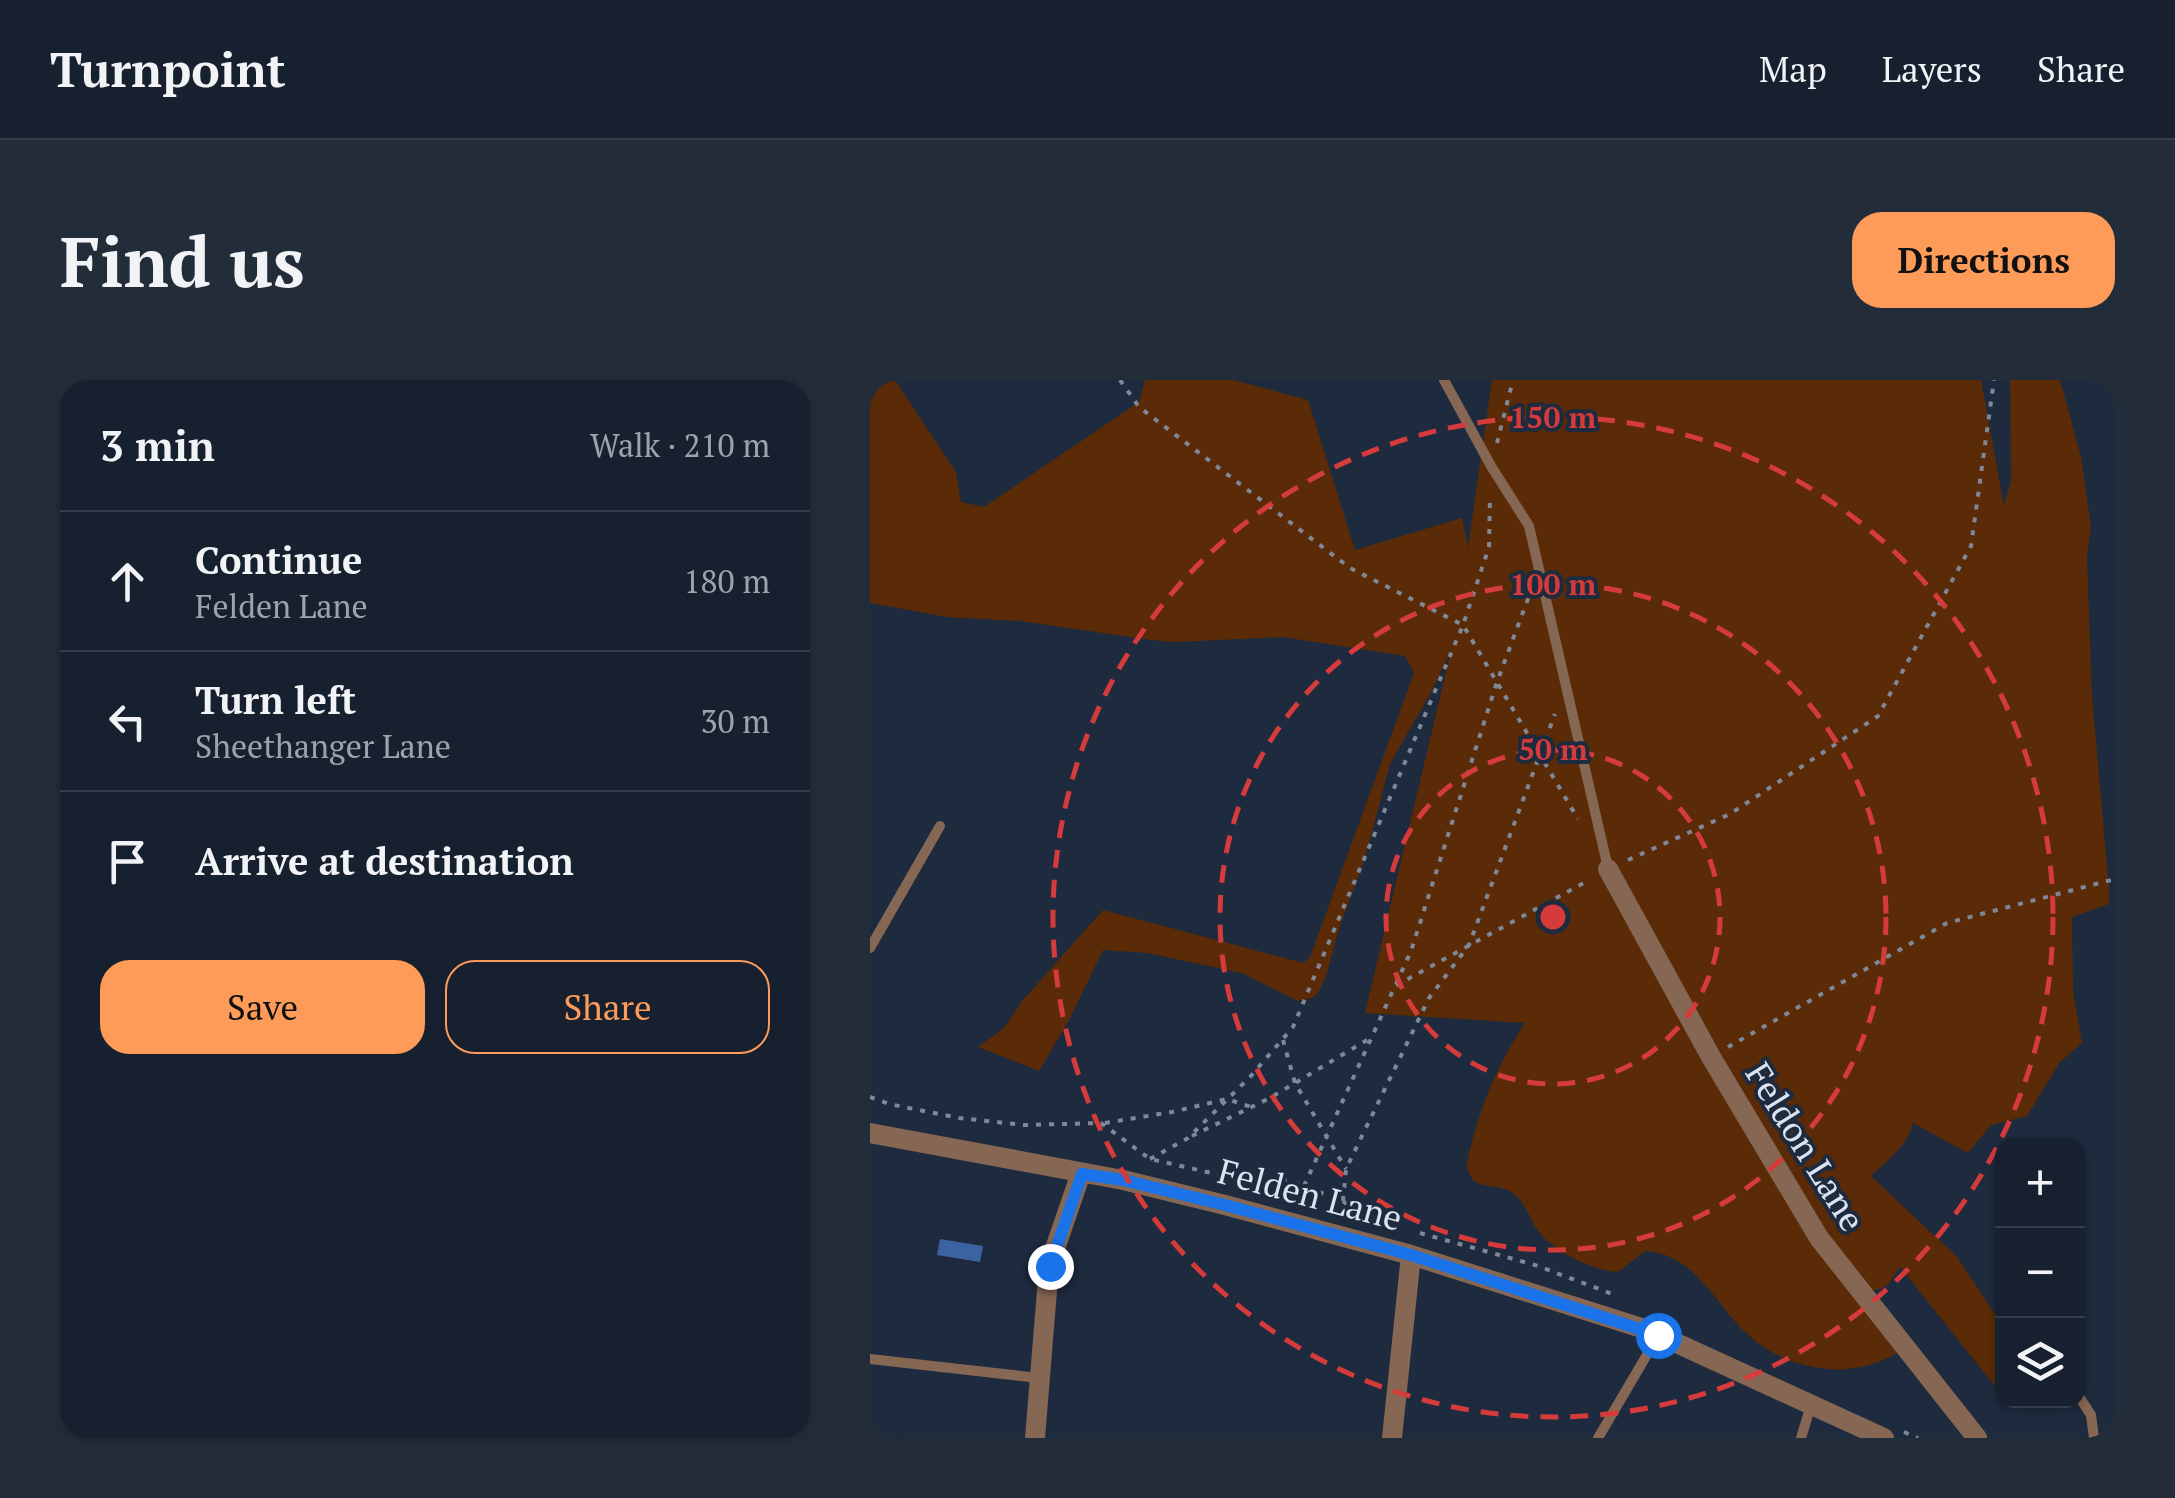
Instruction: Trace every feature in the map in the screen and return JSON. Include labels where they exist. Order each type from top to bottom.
[{"type":"street","name":"Feldon Lane","points":[[1608,869],[1710,1057],[1819,1238],[1978,1438]]},
{"type":"street","name":"Felden Lane","points":[[870,1133],[1123,1180],[1411,1255],[1658,1335],[1880,1437]]},
{"type":"street","points":[[1035,1438],[1050,1266],[1082,1174]]},
{"type":"street","points":[[1392,1438],[1411,1255]]},
{"type":"lane","points":[[1444,380],[1529,526],[1608,869]]},
{"type":"lane","points":[[870,948],[940,826]]},
{"type":"lane","points":[[1598,1438],[1658,1335]]},
{"type":"lane","points":[[870,1360],[1040,1378]]},
{"type":"lane","points":[[1801,1438],[1811,1404]]},
{"type":"lane","points":[[2085,1407],[2094,1438]]},
{"type":"path","points":[[1120,380],[1138,407],[1350,568],[1463,626],[1578,819]]},
{"type":"path","points":[[1188,1138],[1283,1040],[1301,1010],[1463,626],[1489,547],[1491,466],[1513,380]]},
{"type":"path","points":[[1395,986],[1608,869],[1730,814],[1878,716],[1971,546],[1994,380]]},
{"type":"path","points":[[1304,1186],[1412,951],[1497,682],[1539,568]]},
{"type":"path","points":[[1343,1201],[1346,1169],[1428,998],[1469,946],[1538,752],[1566,686]]},
{"type":"path","points":[[1710,1057],[1947,923],[2115,879]]},
{"type":"path","points":[[1123,1180],[1150,1159],[1252,1107],[1372,1037]]},
{"type":"path","points":[[1283,1040],[1295,1083],[1346,1169]]},
{"type":"path","points":[[1101,1123],[1228,1099],[1252,1107]]},
{"type":"shaded area","points":[[870,380],[895,380],[956,472],[961,502],[984,507],[1139,402],[1145,380],[1234,380],[1308,400],[1355,550],[1462,518],[1468,548],[1492,380],[1981,380],[2004,506],[2011,481],[2010,380],[2060,380],[2081,457],[2091,526],[2087,557],[2092,696],[2109,888],[2109,904],[2072,917],[2073,991],[2082,1043],[2060,1062],[2027,1116],[1991,1125],[1968,1153],[1913,1123],[1902,1146],[1871,1176],[1958,1258],[1995,1314],[1995,1386],[1900,1267],[1884,1287],[1867,1290],[1899,1352],[1857,1368],[1814,1367],[1773,1353],[1755,1340],[1698,1278],[1675,1259],[1645,1251],[1618,1272],[1585,1263],[1543,1236],[1514,1194],[1472,1179],[1467,1162],[1483,1106],[1496,1073],[1525,1023],[1365,1013],[1451,651],[1390,764],[1365,858],[1318,993],[1298,1001],[1242,973],[1147,953],[1103,950],[1039,1071],[978,1047],[1003,1029],[1023,1000],[1103,910],[1303,963],[1310,957],[1414,673],[1405,656],[1283,637],[1151,640],[1020,621],[947,617],[870,603]]},
{"type":"water","points":[[940,1239],[983,1246],[980,1262],[937,1255]]},
{"type":"route","points":[[1050,1266],[1082,1174],[1225,1205],[1411,1255],[1658,1335]]}]
